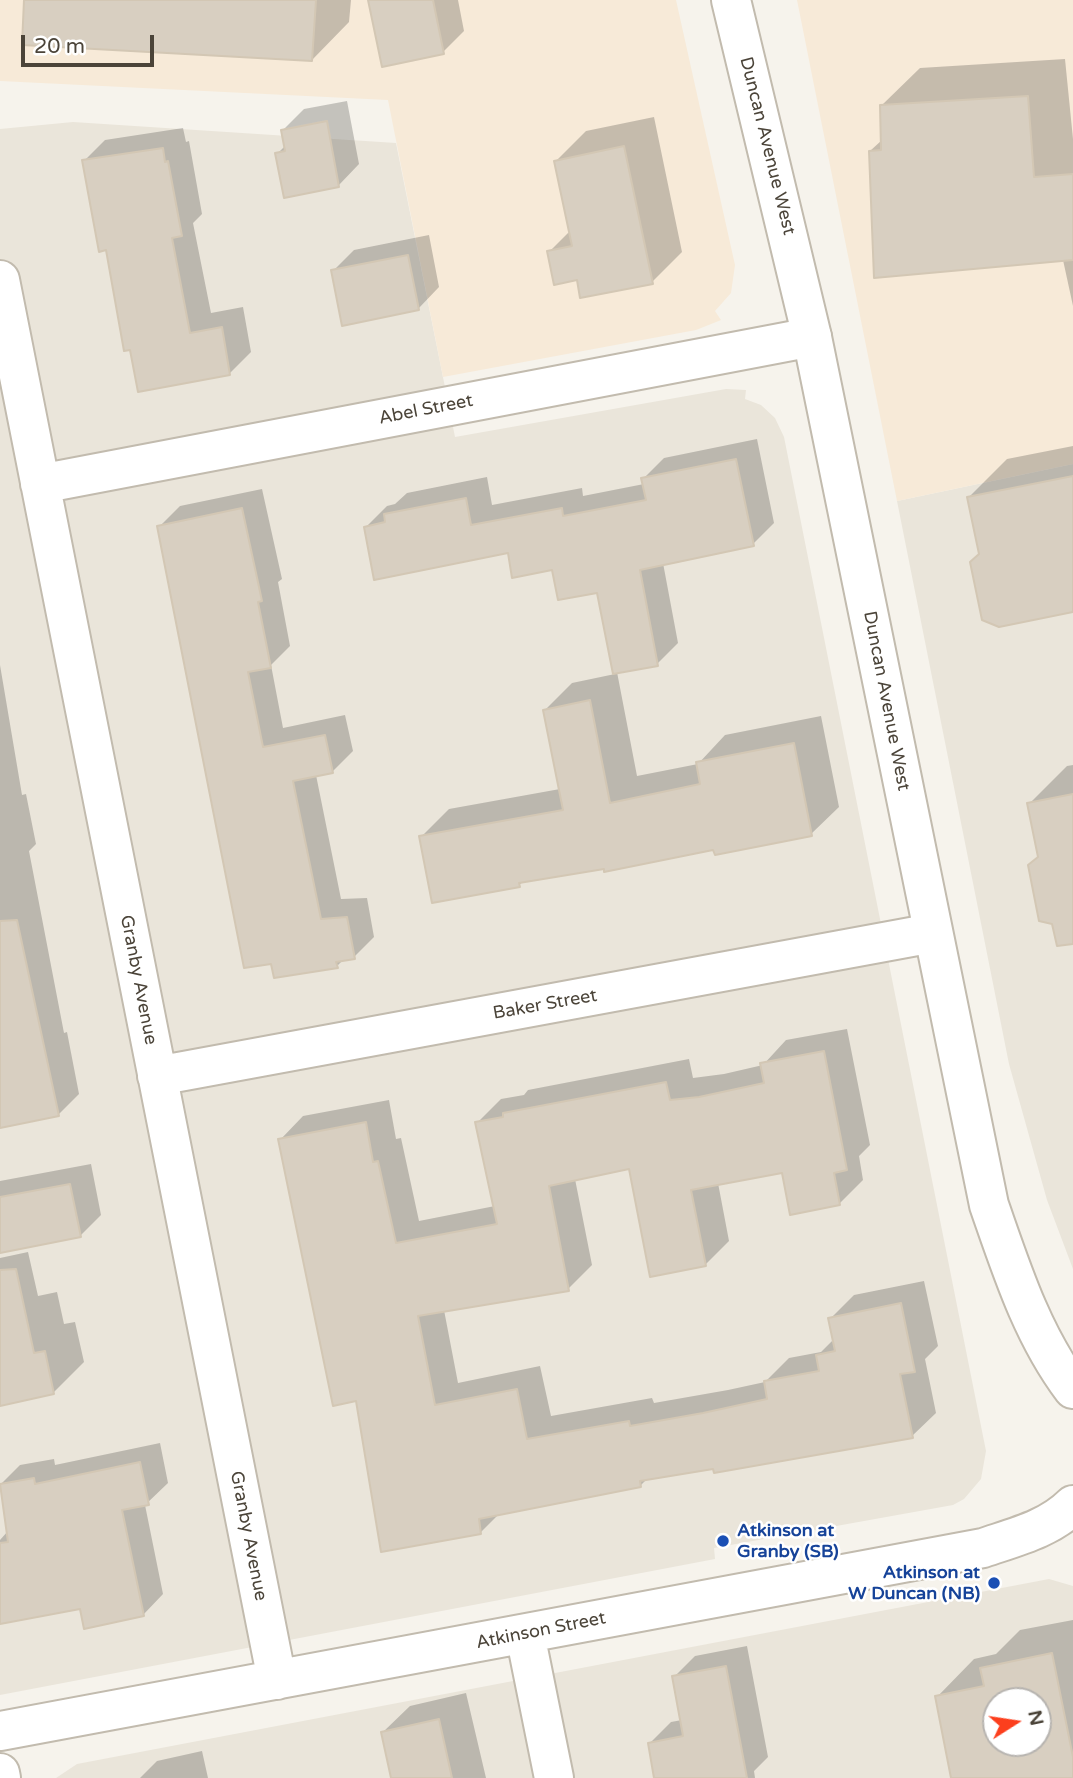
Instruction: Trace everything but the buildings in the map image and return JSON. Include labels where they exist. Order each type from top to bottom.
[{"type":"street","name":"Duncan Avenue West","points":[[731,0],[813,337],[989,1205],[1012,1273],[1035,1325],[1073,1389]]},
{"type":"street","name":"Granby Avenue","points":[[0,280],[277,1680]]},
{"type":"street","name":"Abel Street","points":[[40,484],[813,337]]},
{"type":"street","name":"Baker Street","points":[[157,1076],[933,933]]},
{"type":"street","name":"Atkinson Street","points":[[0,1731],[983,1548],[1032,1531],[1062,1516],[1073,1505]]},
{"type":"street","points":[[525,1634],[554,1778]]},
{"type":"shaded area","points":[[0,0],[676,0],[735,265],[731,293],[715,311],[721,320],[696,330],[443,377],[388,100],[0,81]]},
{"type":"shaded area","points":[[797,0],[1073,0],[1073,464],[897,501]]},
{"type":"shaded area","points":[[73,122],[396,143],[455,437],[726,389],[746,390],[745,399],[761,405],[775,418],[784,437],[986,1451],[981,1479],[964,1499],[953,1505],[714,1548],[715,1559],[0,1695],[0,129]]},
{"type":"shaded area","points":[[1073,464],[1073,1269],[1047,1200],[1009,1064],[897,501]]},
{"type":"shaded area","points":[[1049,1579],[1073,1586],[1073,1778],[56,1778],[77,1764]]},
{"type":"place","name":"Atkinson at Granby (SB)","points":[[723,1541]]},
{"type":"place","name":"Atkinson at W Duncan (NB)","points":[[994,1583]]}]
